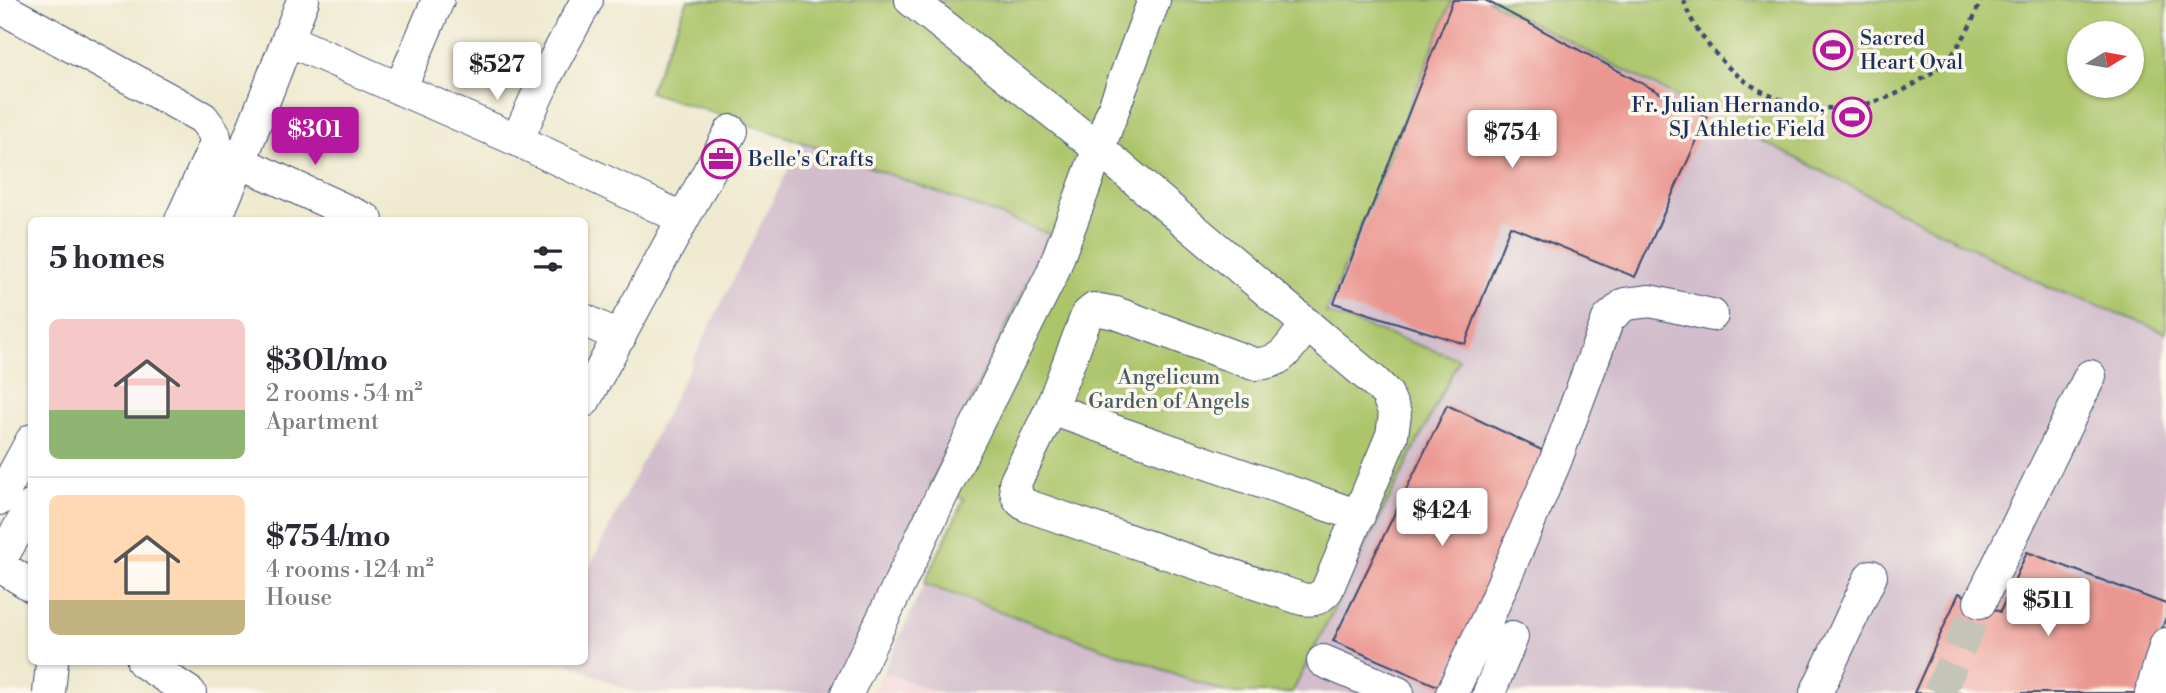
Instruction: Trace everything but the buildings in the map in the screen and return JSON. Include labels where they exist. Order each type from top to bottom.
[{"type":"street","points":[[216,217],[303,0]]},
{"type":"street","points":[[400,89],[438,0]]},
{"type":"street","points":[[517,140],[548,72],[587,0]]},
{"type":"street","points":[[911,0],[1099,149],[1307,324],[1387,394],[1395,414],[1392,435],[1359,516],[1327,590],[1320,598],[1311,600],[1020,502],[1015,482],[1051,409],[1087,315],[1094,309],[1116,313],[1254,363],[1269,364],[1281,357],[1307,324]]},
{"type":"street","points":[[847,693],[1052,274],[1154,0]]},
{"type":"street","points":[[0,7],[203,118],[214,133],[216,143],[182,217]]},
{"type":"street","points":[[288,40],[517,140],[682,218]]},
{"type":"street","points":[[588,394],[731,131]]},
{"type":"street","points":[[240,162],[360,217]]},
{"type":"street","points":[[1452,693],[1555,462],[1608,319],[1625,304],[1650,301],[1712,315]]},
{"type":"street","points":[[588,322],[620,337]]},
{"type":"street","points":[[1980,603],[2090,376]]},
{"type":"street","points":[[1051,409],[1359,516]]},
{"type":"street","points":[[0,499],[28,447]]},
{"type":"street","points":[[0,559],[28,513]]},
{"type":"street","points":[[0,566],[28,581]]},
{"type":"street","points":[[1815,693],[1871,576]]},
{"type":"street","points":[[1489,693],[1512,636]]},
{"type":"street","points":[[2151,693],[2166,644]]},
{"type":"street","points":[[1324,661],[1398,693]]},
{"type":"street","points":[[49,693],[52,665]]},
{"type":"street","points":[[148,665],[190,693]]},
{"type":"path","points":[[1684,0],[1707,45],[1738,77],[1777,98],[1820,108],[1865,106],[1906,91],[1942,65],[1969,29],[1980,0]]},
{"type":"shaded area","points":[[1452,0],[1487,0],[2046,286],[2166,332],[2166,693],[1292,693],[1459,360],[1326,313]]},
{"type":"shaded area","points":[[802,142],[1050,234],[832,693],[633,693],[572,665],[588,665],[588,570]]},
{"type":"shaded area","points":[[924,584],[1228,693],[939,693],[883,672]]},
{"type":"shaded area","points":[[883,672],[939,693],[871,693]]},
{"type":"green space","name":"Angelicum Garden of Angels","points":[[688,0],[1452,0],[1326,313],[1459,359],[1292,693],[1228,693],[924,584],[964,499],[930,486],[1050,234],[802,142],[649,92]]},
{"type":"green space","points":[[1487,0],[2166,0],[2166,332],[2046,286]]},
{"type":"tunnel","points":[[1939,693],[1980,602]]},
{"type":"place","name":"Sacred Heart Oval","points":[[1833,50]]},
{"type":"place","name":"Fr. Julian Hernando, SJ Athletic Field","points":[[1852,117]]},
{"type":"place","name":"Belle's Crafts","points":[[721,159]]}]
